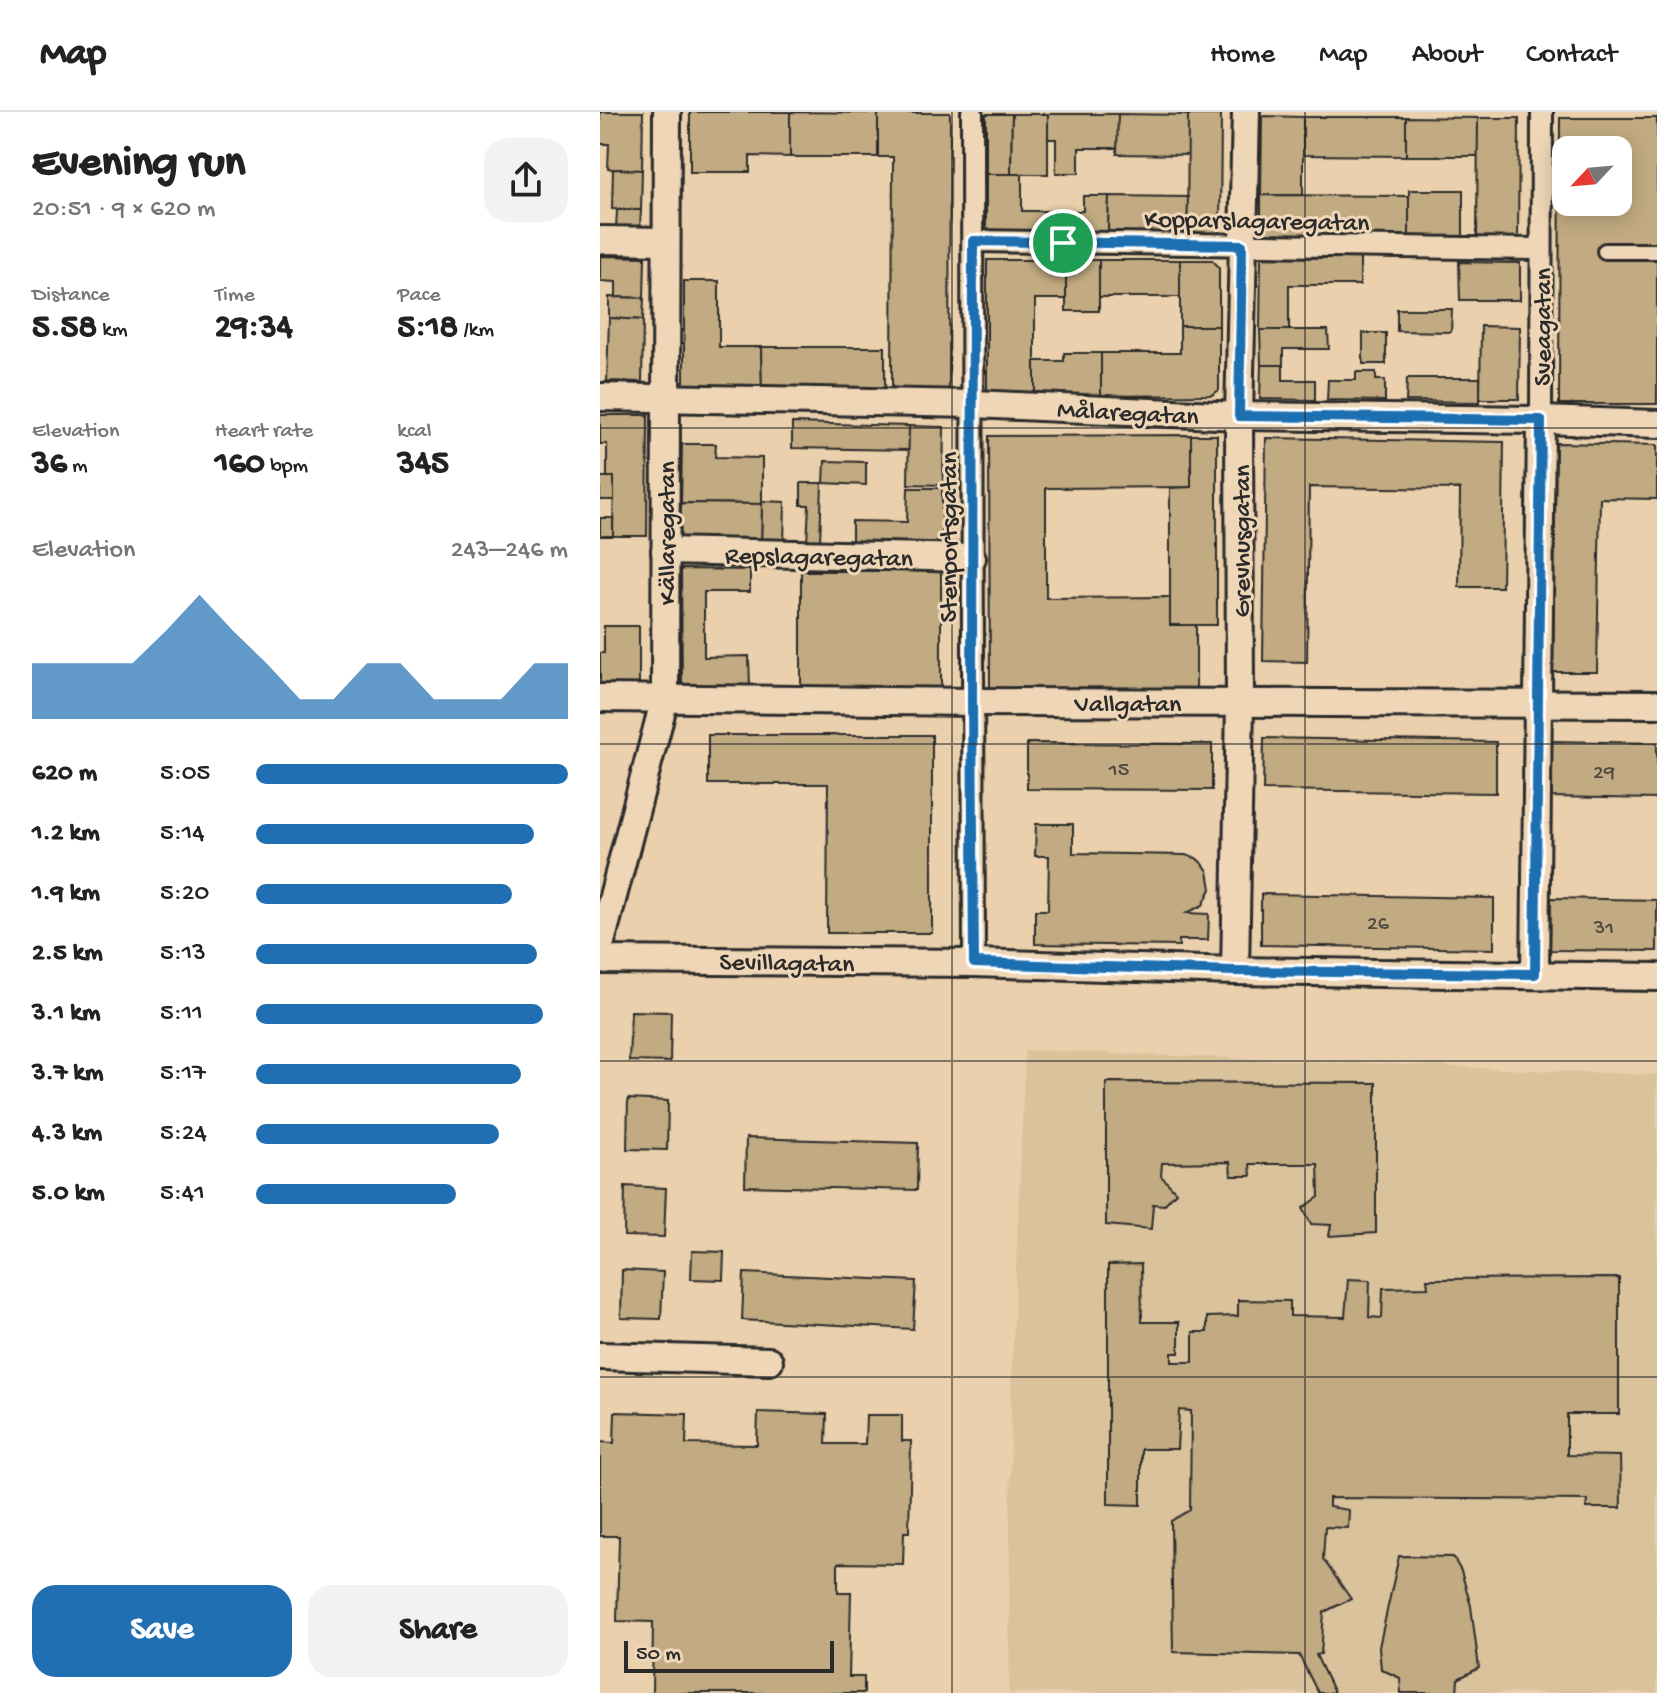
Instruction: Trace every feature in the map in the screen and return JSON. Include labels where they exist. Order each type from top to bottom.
[{"type":"street","name":"Källaregatan","points":[[600,946],[665,698],[667,112]]},
{"type":"street","name":"Stenportsgatan","points":[[972,112],[974,963]]},
{"type":"street","name":"Grevhusgatan","points":[[1235,971],[1240,703],[1239,416],[1246,112]]},
{"type":"street","name":"Sveagatan","points":[[1535,974],[1542,112]]},
{"type":"street","points":[[600,240],[666,241]]},
{"type":"street","name":"Kopparslagaregatan","points":[[973,241],[1541,249]]},
{"type":"street","name":"Målaregatan","points":[[600,397],[974,404],[1239,416],[1657,424]]},
{"type":"street","name":"Repslagaregatan","points":[[665,551],[972,558]]},
{"type":"street","name":"Vallgatan","points":[[600,698],[1657,704]]},
{"type":"street","name":"Sevillagatan","points":[[600,960],[974,963],[1235,971],[1657,977]]},
{"type":"street","points":[[600,1356],[769,1361]]},
{"type":"lane","points":[[1605,251],[1657,251]]},
{"type":"shaded area","points":[[1025,1050],[1657,1075],[1657,1693],[1009,1693],[1011,1389]]},
{"type":"building","points":[[600,112],[643,112],[642,170],[608,169],[609,144],[600,144]]},
{"type":"building","points":[[690,112],[790,112],[790,157],[750,156],[750,172],[690,172]]},
{"type":"building","points":[[790,112],[878,113],[878,157],[790,157]]},
{"type":"building","points":[[878,113],[950,113],[949,389],[892,389],[893,157],[878,157]]},
{"type":"building","points":[[986,114],[1012,114],[1011,174],[986,174]]},
{"type":"building","points":[[1012,114],[1048,114],[1048,174],[1011,174]]},
{"type":"building","points":[[1048,114],[1118,114],[1118,148],[1079,148],[1079,173],[1056,173],[1056,139],[1048,139]]},
{"type":"building","points":[[1118,114],[1188,115],[1188,155],[1117,154]]},
{"type":"building","points":[[1188,115],[1221,115],[1220,234],[1187,234]]},
{"type":"building","points":[[1262,116],[1303,117],[1303,195],[1261,195]]},
{"type":"building","points":[[1303,117],[1406,117],[1406,156],[1303,155]]},
{"type":"building","points":[[1406,117],[1478,118],[1478,156],[1406,156]]},
{"type":"building","points":[[1478,118],[1519,118],[1518,238],[1477,238]]},
{"type":"building","points":[[1560,118],[1657,118],[1657,404],[1559,404],[1560,216],[1632,216],[1632,136],[1560,136]]},
{"type":"building","points":[[613,169],[642,170],[641,210],[612,209]]},
{"type":"building","points":[[986,174],[1022,174],[1022,211],[1083,211],[1083,196],[1109,196],[1108,233],[986,233]]},
{"type":"building","points":[[1409,190],[1463,190],[1463,237],[1409,237]]},
{"type":"building","points":[[1261,195],[1409,196],[1409,237],[1261,236]]},
{"type":"building","points":[[1109,196],[1188,197],[1187,234],[1108,233]]},
{"type":"building","points":[[617,210],[641,210],[640,228],[616,228]]},
{"type":"building","points":[[600,256],[645,257],[644,298],[616,297],[616,282],[600,281]]},
{"type":"building","points":[[1261,257],[1360,258],[1360,285],[1289,285],[1289,330],[1260,330]]},
{"type":"building","points":[[987,260],[1066,260],[1066,299],[1035,299],[1035,395],[987,395]]},
{"type":"building","points":[[1066,260],[1099,260],[1099,311],[1066,311]]},
{"type":"building","points":[[1099,260],[1180,260],[1180,297],[1099,297]]},
{"type":"building","points":[[1180,260],[1212,260],[1219,267],[1219,326],[1180,326]]},
{"type":"building","points":[[1459,262],[1520,263],[1520,300],[1460,300]]},
{"type":"building","points":[[684,281],[719,281],[719,347],[761,347],[762,390],[684,390]]},
{"type":"building","points":[[609,297],[644,298],[643,320],[609,318]]},
{"type":"building","points":[[1397,309],[1452,309],[1451,332],[1397,331]]},
{"type":"building","points":[[609,318],[643,320],[642,382],[607,381]]},
{"type":"building","points":[[1180,326],[1219,326],[1219,390],[1212,395],[1101,396],[1101,353],[1180,353]]},
{"type":"building","points":[[1481,326],[1520,327],[1519,399],[1480,399]]},
{"type":"building","points":[[1260,330],[1328,330],[1329,349],[1283,349],[1283,365],[1261,365]]},
{"type":"building","points":[[1363,333],[1386,333],[1386,364],[1363,364]]},
{"type":"building","points":[[761,347],[885,347],[885,390],[762,390]]},
{"type":"building","points":[[1064,353],[1101,353],[1101,396],[1035,395],[1035,361],[1064,361]]},
{"type":"building","points":[[1261,365],[1283,365],[1283,380],[1315,380],[1315,400],[1260,399]]},
{"type":"building","points":[[1356,372],[1376,372],[1376,380],[1385,380],[1385,401],[1327,400],[1328,380],[1356,380]]},
{"type":"building","points":[[1407,378],[1480,378],[1480,402],[1406,401]]},
{"type":"building","points":[[600,415],[648,415],[647,536],[613,536],[614,477],[607,477],[607,444],[600,444]]},
{"type":"building","points":[[792,423],[909,426],[909,450],[792,448]]},
{"type":"building","points":[[909,426],[944,427],[943,485],[908,484]]},
{"type":"building","points":[[1191,435],[1191,487],[1046,488],[1046,598],[1170,597],[1170,625],[1196,625],[1196,691],[990,692],[989,436]]},
{"type":"building","points":[[1191,435],[1217,435],[1217,625],[1170,625],[1170,488],[1191,487]]},
{"type":"building","points":[[1266,438],[1504,442],[1502,587],[1459,587],[1460,489],[1309,487],[1307,662],[1263,661]]},
{"type":"building","points":[[1556,443],[1657,445],[1657,499],[1600,498],[1597,672],[1553,672]]},
{"type":"building","points":[[682,444],[716,444],[715,457],[762,458],[762,504],[681,503]]},
{"type":"building","points":[[825,461],[866,462],[866,485],[824,483]]},
{"type":"building","points":[[600,477],[614,477],[614,500],[600,500]]},
{"type":"building","points":[[801,483],[822,483],[820,543],[807,543],[809,505],[801,505]]},
{"type":"building","points":[[908,488],[942,488],[942,547],[852,545],[852,521],[907,522]]},
{"type":"building","points":[[762,501],[785,502],[784,544],[761,543]]},
{"type":"building","points":[[681,503],[762,504],[761,543],[680,542]]},
{"type":"building","points":[[600,518],[613,518],[613,536],[600,536]]},
{"type":"building","points":[[681,569],[750,570],[750,592],[704,592],[704,657],[749,656],[750,687],[682,687]]},
{"type":"building","points":[[801,571],[941,571],[941,687],[801,687]]},
{"type":"building","points":[[604,626],[639,626],[639,685],[600,685]]},
{"type":"building","points":[[708,735],[932,735],[932,933],[827,933],[828,784],[708,784]]},
{"type":"building","points":[[1264,738],[1496,742],[1496,793],[1263,790]]},
{"type":"building","points":[[1552,741],[1657,743],[1657,799],[1551,797]]},
{"type":"building","points":[[1027,743],[1212,744],[1212,790],[1027,789]]},
{"type":"building","points":[[1036,824],[1073,824],[1073,853],[1185,855],[1196,858],[1208,871],[1211,889],[1203,905],[1187,913],[1209,914],[1208,940],[1179,940],[1179,946],[1035,944],[1035,910],[1048,910],[1049,856],[1035,856]]},
{"type":"building","points":[[1261,894],[1494,898],[1494,949],[1261,945]]},
{"type":"building","points":[[1551,898],[1657,900],[1657,951],[1550,950]]},
{"type":"building","points":[[631,1011],[671,1012],[670,1062],[629,1061]]},
{"type":"building","points":[[1106,1082],[1376,1083],[1376,1233],[1329,1236],[1331,1225],[1311,1224],[1303,1208],[1319,1197],[1318,1164],[1250,1164],[1251,1176],[1231,1176],[1230,1162],[1162,1163],[1161,1176],[1176,1192],[1164,1205],[1153,1204],[1151,1229],[1106,1225]]},
{"type":"building","points":[[628,1099],[668,1101],[667,1150],[627,1149]]},
{"type":"building","points":[[746,1138],[918,1143],[917,1190],[745,1186]]},
{"type":"building","points":[[625,1186],[666,1188],[664,1237],[624,1236]]},
{"type":"building","points":[[692,1251],[724,1252],[723,1280],[691,1279]]},
{"type":"building","points":[[1141,1264],[1142,1322],[1179,1322],[1179,1353],[1172,1353],[1172,1362],[1193,1362],[1193,1332],[1207,1332],[1207,1317],[1238,1316],[1238,1300],[1290,1301],[1290,1316],[1345,1317],[1348,1279],[1370,1280],[1369,1317],[1382,1318],[1383,1288],[1428,1287],[1427,1279],[1619,1278],[1619,1414],[1567,1414],[1567,1455],[1620,1456],[1621,1508],[1586,1508],[1587,1500],[1329,1498],[1329,1507],[1349,1510],[1348,1528],[1325,1527],[1323,1559],[1351,1599],[1324,1612],[1321,1654],[1316,1655],[1334,1693],[1318,1693],[1299,1655],[1173,1652],[1171,1521],[1190,1510],[1191,1411],[1179,1410],[1177,1449],[1141,1449],[1141,1505],[1108,1504],[1108,1265]]},
{"type":"building","points":[[622,1270],[663,1272],[661,1319],[621,1318]]},
{"type":"building","points":[[744,1273],[916,1281],[913,1329],[742,1320]]},
{"type":"building","points":[[615,1412],[687,1414],[686,1444],[757,1445],[758,1412],[827,1414],[826,1444],[865,1444],[866,1415],[902,1415],[902,1441],[911,1441],[909,1532],[904,1532],[903,1564],[838,1563],[838,1592],[851,1592],[849,1677],[864,1677],[864,1693],[652,1693],[653,1622],[617,1621],[619,1536],[600,1536],[600,1442],[614,1443]]},
{"type":"building","points":[[1399,1556],[1453,1557],[1461,1571],[1471,1606],[1479,1668],[1458,1679],[1457,1693],[1401,1693],[1400,1678],[1381,1669],[1379,1647]]},
{"type":"route","points":[[973,241],[1063,243],[1242,245],[1239,416],[1541,420],[1535,974],[1235,971],[974,963],[973,241]]}]
